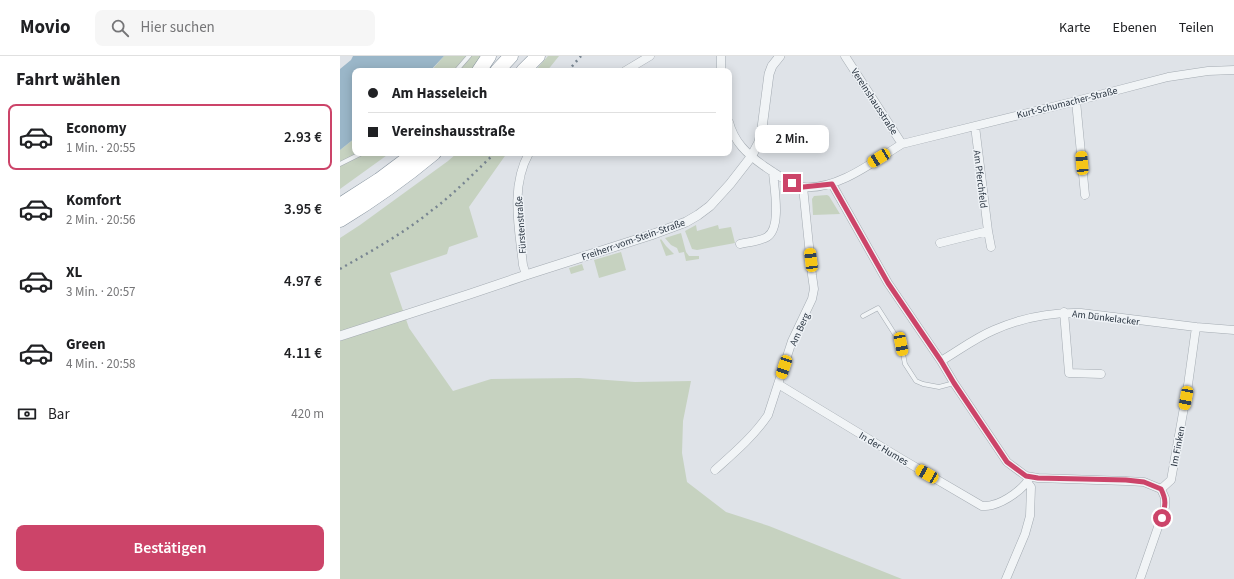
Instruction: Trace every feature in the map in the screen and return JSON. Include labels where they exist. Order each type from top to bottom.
[{"type":"highway","points":[[481,68],[489,56]]},
{"type":"highway","points":[[501,68],[511,56]]},
{"type":"highway","points":[[516,68],[526,56]]},
{"type":"highway","points":[[526,68],[538,56]]},
{"type":"highway","points":[[379,180],[398,156]]},
{"type":"highway","points":[[340,205],[379,180],[411,156]]},
{"type":"highway","points":[[340,220],[364,206],[407,176],[430,156]]},
{"type":"street","points":[[630,68],[650,56]]},
{"type":"street","points":[[721,56],[721,68]]},
{"type":"street","name":"Freiherr-vom-Stein-Straße","points":[[340,336],[686,222],[710,206],[730,184],[751,157],[759,142],[769,74],[772,66],[780,56]]},
{"type":"street","name":"Vereinshausstraße","points":[[803,187],[832,184],[846,178],[902,144],[845,56]]},
{"type":"street","name":"Kurt-Schumacher-Straße","points":[[902,144],[1168,77],[1208,71],[1234,70]]},
{"type":"street","points":[[1076,101],[1085,194]]},
{"type":"street","name":"Am Pferchfeld","points":[[975,126],[990,247]]},
{"type":"street","points":[[732,132],[739,145],[751,157],[792,183],[803,187]]},
{"type":"street","name":"Fürstenstraße","points":[[526,275],[523,264],[517,196],[528,156]]},
{"type":"street","points":[[740,244],[769,236],[774,229],[776,218],[773,172]]},
{"type":"street","points":[[832,184],[888,283],[941,361],[954,383],[1007,462],[1028,479],[1031,487],[1030,516],[1006,579]]},
{"type":"street","name":"Am Berg","points":[[715,470],[744,444],[761,426],[768,415],[792,341],[812,299],[814,289],[803,187]]},
{"type":"street","points":[[940,243],[988,231]]},
{"type":"street","points":[[1064,312],[1069,373],[1101,374]]},
{"type":"street","name":"Am Dünkelacker","points":[[941,361],[993,330],[1014,322],[1047,314],[1064,312],[1096,314],[1196,327],[1234,330]]},
{"type":"street","name":"Im Finken","points":[[1161,489],[1171,480],[1188,385],[1196,327]]},
{"type":"street","name":"In der Humes","points":[[778,384],[982,506],[991,506],[1014,494],[1028,479]]},
{"type":"street","points":[[1028,479],[1126,480],[1144,482],[1161,489],[1165,498],[1165,508],[1140,579]]},
{"type":"lane","points":[[459,68],[469,56]]},
{"type":"lane","points":[[340,164],[356,156]]},
{"type":"lane","points":[[863,316],[878,308],[901,344],[905,364],[916,381],[939,387],[954,383]]},
{"type":"green space","points":[[444,56],[481,56],[473,68],[434,68]]},
{"type":"green space","points":[[548,56],[559,56],[549,68],[538,68]]},
{"type":"green space","points":[[352,140],[352,156],[386,156],[340,189],[340,150]]},
{"type":"green space","points":[[454,156],[505,156],[469,207],[478,237],[449,247],[447,254],[390,273],[409,328],[453,391],[491,379],[579,378],[635,382],[691,381],[683,421],[682,453],[687,482],[726,512],[769,526],[902,579],[340,579],[340,238]]},
{"type":"green space","points":[[827,195],[840,214],[813,215],[812,199],[814,196]]},
{"type":"green space","points":[[696,225],[697,231],[718,225],[719,229],[731,227],[735,243],[697,250],[692,249],[685,231]]},
{"type":"green space","points":[[681,233],[686,252],[689,256],[699,256],[699,259],[686,261],[684,252],[679,253],[677,248],[671,245],[665,238]]},
{"type":"green space","points":[[661,239],[674,254],[666,256],[660,240]]},
{"type":"green space","points":[[621,252],[626,270],[599,278],[594,260]]},
{"type":"green space","points":[[582,264],[584,270],[571,274],[569,268]]},
{"type":"water","points":[[353,56],[444,56],[433,68],[352,68],[352,140],[340,150],[340,69],[351,60]]},
{"type":"railway","points":[[571,68],[581,56]]},
{"type":"railway","points":[[340,269],[387,242],[420,219],[456,190],[492,156]]},
{"type":"route","points":[[792,183],[803,187],[832,184],[888,283],[1007,462],[1026,476],[1038,478],[1126,480],[1144,482],[1161,489],[1165,498],[1165,508],[1162,518]]}]
